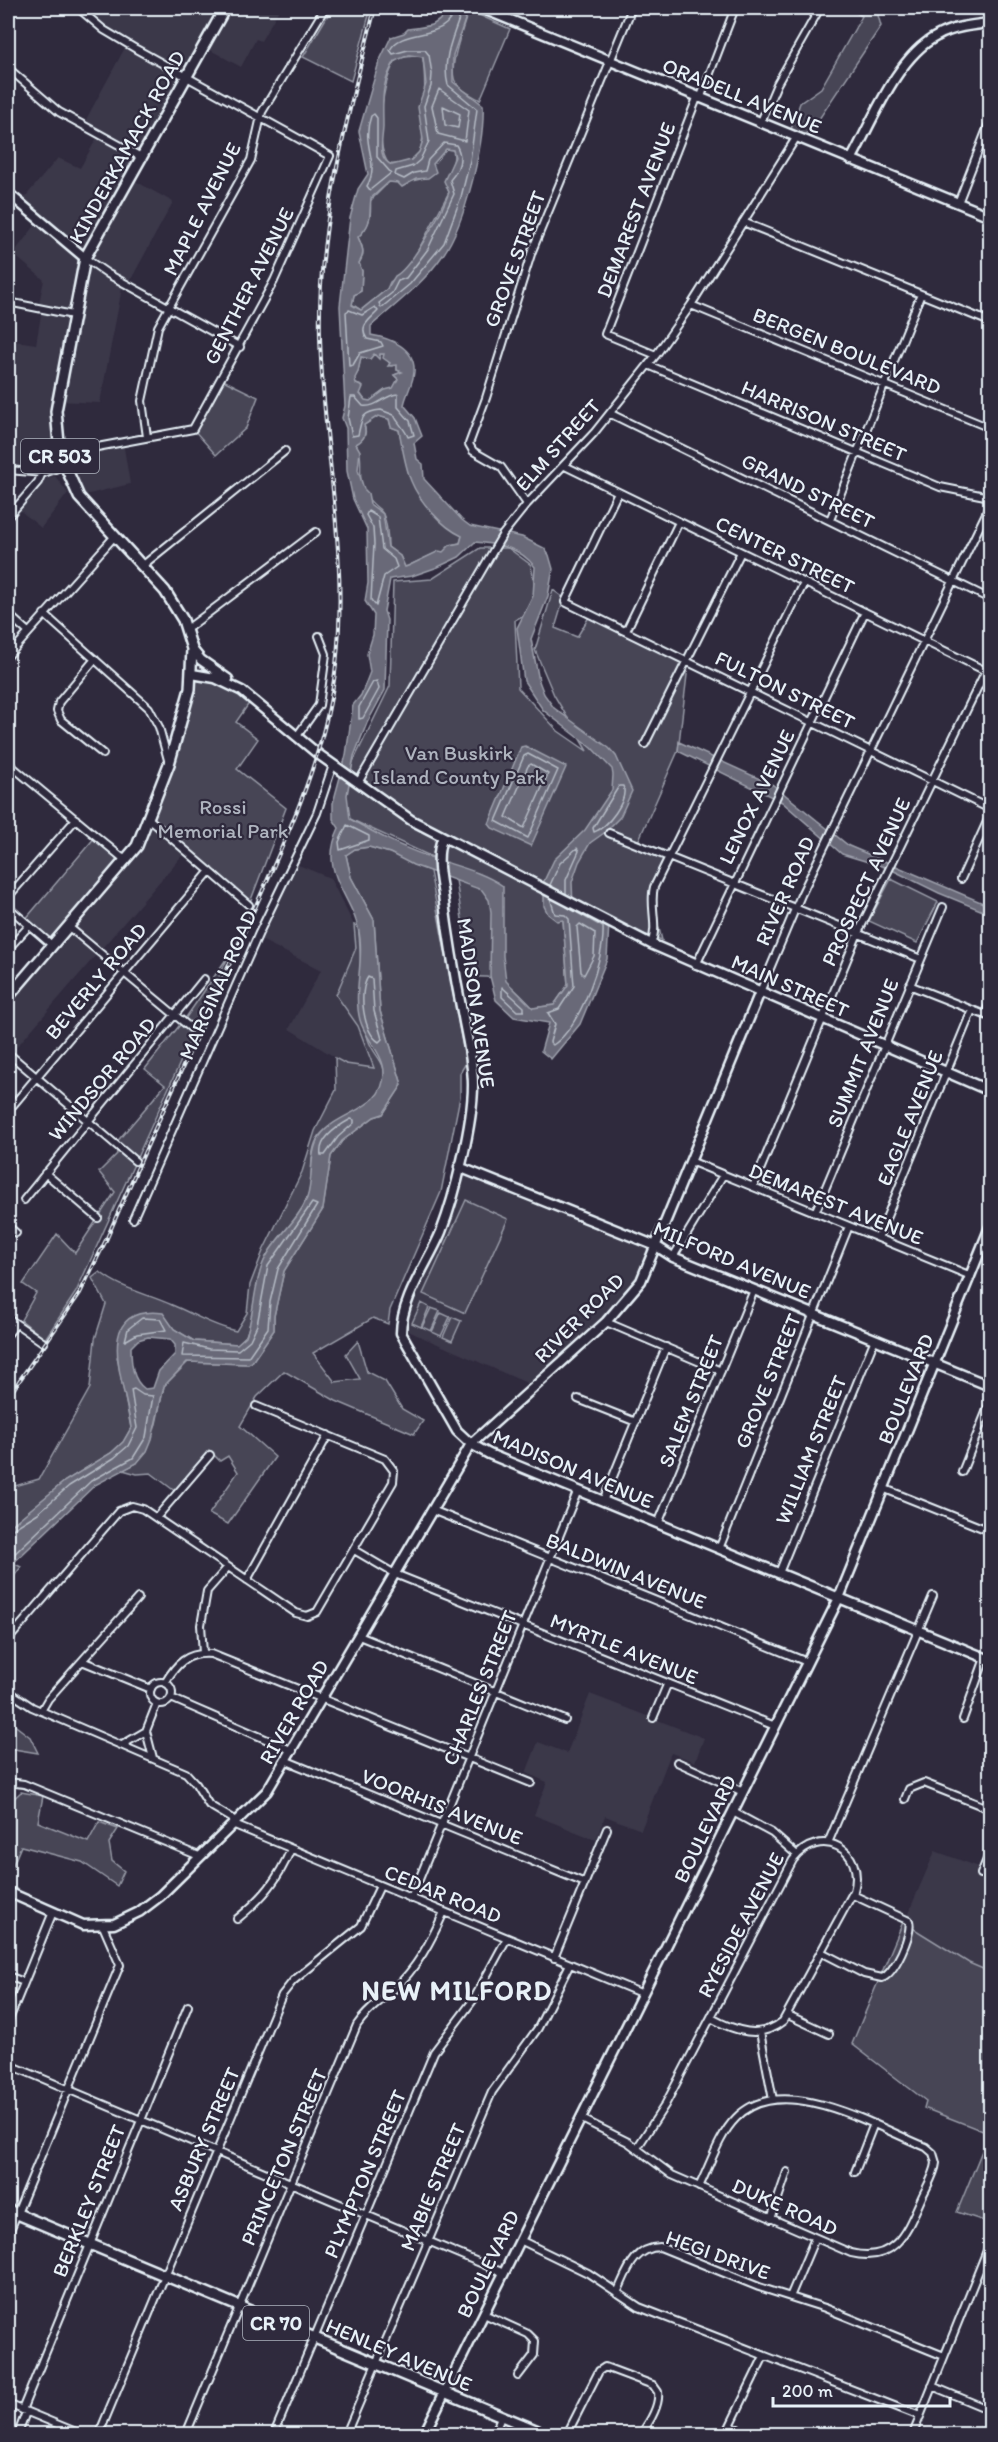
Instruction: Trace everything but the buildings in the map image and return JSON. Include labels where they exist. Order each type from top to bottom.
[{"type":"main road","name":"KINDERKAMACK ROAD","points":[[8,997],[70,928],[137,846],[169,764],[192,674],[192,649],[187,629],[175,603],[82,502],[63,466],[56,411],[85,258],[225,8]]},
{"type":"main road","name":"HENLEY AVENUE","points":[[12,2211],[545,2434]]},
{"type":"street","points":[[78,8],[104,30],[261,117]]},
{"type":"street","name":"MAPLE AVENUE","points":[[147,437],[143,394],[158,327],[251,160],[261,117],[325,8]]},
{"type":"street","name":"ORADELL AVENUE","points":[[481,8],[760,124],[990,216]]},
{"type":"street","name":"GROVE STREET","points":[[527,504],[501,467],[473,452],[469,444],[486,398],[523,276],[632,8]]},
{"type":"street","name":"DEMAREST AVENUE","points":[[656,355],[605,334],[735,8]]},
{"type":"street","points":[[760,124],[777,84],[820,8]]},
{"type":"street","points":[[851,160],[902,69],[916,50],[946,32],[990,23]]},
{"type":"street","points":[[8,68],[51,106],[141,157]]},
{"type":"street","name":"GENTHER AVENUE","points":[[147,437],[193,429],[240,347],[274,281],[330,156],[261,117]]},
{"type":"street","points":[[958,203],[990,121]]},
{"type":"street","name":"ELM STREET","points":[[358,783],[507,529],[527,504],[565,466],[611,414],[656,355],[796,138]]},
{"type":"street","points":[[8,193],[85,258],[108,274],[240,347]]},
{"type":"street","points":[[743,222],[990,322]]},
{"type":"street","points":[[830,520],[921,294]]},
{"type":"street","points":[[8,302],[73,315]]},
{"type":"street","name":"BERGEN BOULEVARD","points":[[691,304],[990,428]]},
{"type":"street","name":"HARRISON STREET","points":[[648,365],[954,491],[990,497]]},
{"type":"street","name":"GRAND STREET","points":[[611,414],[990,599]]},
{"type":"street","points":[[60,453],[147,437]]},
{"type":"street","points":[[142,566],[285,451]]},
{"type":"street","points":[[8,470],[42,473],[63,466]]},
{"type":"street","name":"CENTER STREET","points":[[565,466],[988,672]]},
{"type":"street","points":[[8,517],[38,482],[42,473]]},
{"type":"street","name":"FULTON STREET","points":[[618,492],[565,602],[990,809]]},
{"type":"street","name":"RIVER ROAD","points":[[8,1892],[83,1925],[103,1926],[127,1919],[150,1905],[267,1791],[293,1751],[471,1444],[606,1322],[635,1290],[648,1269],[690,1161],[795,908],[990,505]]},
{"type":"street","points":[[626,631],[679,522]]},
{"type":"street","points":[[187,629],[316,532]]},
{"type":"street","points":[[8,656],[114,537]]},
{"type":"street","points":[[645,744],[741,552]]},
{"type":"street","points":[[651,944],[655,931],[652,895],[804,583]]},
{"type":"street","name":"LENOX AVENUE","points":[[696,965],[865,612]]},
{"type":"street","points":[[8,614],[28,632]]},
{"type":"street","points":[[44,614],[150,708],[159,727],[169,764]]},
{"type":"street","points":[[297,736],[319,705],[326,654],[319,636]]},
{"type":"street","points":[[192,649],[201,660],[242,691]]},
{"type":"street","points":[[95,659],[59,702],[57,711],[61,720],[103,754]]},
{"type":"street","name":"PROSPECT AVENUE","points":[[753,1187],[858,933],[988,672],[990,662]]},
{"type":"street","points":[[192,674],[214,678],[242,691]]},
{"type":"street","name":"MAIN STREET","points":[[242,691],[333,765],[393,809],[443,837],[696,965],[990,1091]]},
{"type":"street","points":[[8,774],[10,765],[126,861]]},
{"type":"street","name":"MARGINAL ROAD","points":[[133,1219],[259,933],[317,813],[333,765]]},
{"type":"street","points":[[961,879],[990,815]]},
{"type":"street","points":[[148,818],[249,905]]},
{"type":"street","points":[[8,897],[76,819]]},
{"type":"street","points":[[609,833],[921,959]]},
{"type":"street","name":"MADISON AVENUE","points":[[443,837],[439,848],[440,875],[473,1083],[471,1112],[448,1214],[406,1306],[401,1321],[401,1334],[457,1431],[471,1444],[603,1501],[988,1659]]},
{"type":"street","name":"BEVERLY ROAD","points":[[8,1112],[210,871]]},
{"type":"street","points":[[8,907],[53,946]]},
{"type":"street","name":"SUMMIT AVENUE","points":[[815,1213],[943,907]]},
{"type":"street","points":[[8,949],[29,926]]},
{"type":"street","points":[[70,928],[193,1030]]},
{"type":"street","name":"WINDSOR ROAD","points":[[24,1200],[204,979]]},
{"type":"street","points":[[909,985],[988,1016],[990,1002]]},
{"type":"street","name":"EAGLE AVENUE","points":[[878,1238],[972,1010]]},
{"type":"street","points":[[8,1053],[135,1161]]},
{"type":"street","name":"DEMAREST AVENUE","points":[[690,1161],[971,1276]]},
{"type":"street","name":"MILFORD AVENUE","points":[[459,1167],[656,1246],[673,1257],[990,1386]]},
{"type":"street","points":[[45,1173],[98,1218]]},
{"type":"street","points":[[673,1257],[723,1175]]},
{"type":"street","points":[[8,1226],[16,1233]]},
{"type":"street","name":"GROVE STREET","points":[[719,1549],[849,1226]]},
{"type":"street","name":"BOULEVARD","points":[[424,2434],[839,1598],[990,1227]]},
{"type":"street","name":"SALEM STREET","points":[[658,1524],[754,1290]]},
{"type":"street","points":[[8,1318],[44,1343]]},
{"type":"street","points":[[606,1322],[721,1371]]},
{"type":"street","points":[[8,1334],[16,1324]]},
{"type":"street","name":"WILLIAM STREET","points":[[778,1573],[875,1339]]},
{"type":"street","points":[[603,1501],[666,1347]]},
{"type":"street","points":[[578,1399],[636,1422]]},
{"type":"street","points":[[962,1472],[990,1402]]},
{"type":"street","points":[[8,1640],[119,1511],[138,1507],[296,1614],[307,1616],[321,1609],[393,1482],[392,1467],[385,1459],[256,1406]]},
{"type":"street","points":[[247,1580],[328,1435]]},
{"type":"street","points":[[156,1518],[210,1455]]},
{"type":"street","points":[[885,1489],[990,1531]]},
{"type":"street","name":"CHARLES STREET","points":[[411,1899],[578,1490]]},
{"type":"street","name":"BALDWIN AVENUE","points":[[432,1510],[807,1662]]},
{"type":"street","name":"MYRTLE AVENUE","points":[[354,1550],[395,1574],[775,1726]]},
{"type":"street","points":[[203,1653],[201,1624],[207,1591],[228,1567]]},
{"type":"street","points":[[711,2018],[734,2030],[760,2032],[777,2026],[788,2015],[853,1895],[857,1877],[853,1862],[844,1850],[828,1843],[933,1596]]},
{"type":"street","points":[[41,1711],[48,1699],[138,1598]]},
{"type":"street","points":[[359,1636],[565,1720]]},
{"type":"street","points":[[165,1683],[183,1660],[203,1653],[218,1656],[531,1783]]},
{"type":"street","points":[[963,1719],[988,1659]]},
{"type":"street","points":[[82,1660],[151,1689]]},
{"type":"street","points":[[158,1682],[165,1683],[172,1690],[171,1698],[165,1703],[157,1703],[151,1697],[151,1689],[158,1682]]},
{"type":"street","points":[[653,1718],[667,1684]]},
{"type":"street","name":"CEDAR ROAD","points":[[8,1690],[41,1711],[186,1773],[209,1805],[234,1823],[291,1849],[643,1994]]},
{"type":"street","points":[[171,1698],[293,1751]]},
{"type":"street","points":[[153,1758],[146,1731],[157,1703]]},
{"type":"street","points":[[122,1745],[146,1731]]},
{"type":"street","name":"VOORHIS AVENUE","points":[[287,1761],[585,1883]]},
{"type":"street","points":[[677,1762],[743,1792]]},
{"type":"street","points":[[8,1782],[24,1784],[199,1856]]},
{"type":"street","points":[[904,1799],[909,1789],[924,1783],[990,1809]]},
{"type":"street","points":[[733,1812],[772,1833],[797,1855]]},
{"type":"street","points":[[554,1958],[607,1829]]},
{"type":"street","name":"RYESIDE AVENUE","points":[[638,2148],[665,2106],[797,1855],[809,1846],[828,1843]]},
{"type":"street","points":[[237,1919],[268,1892],[291,1849]]},
{"type":"street","points":[[981,1874],[990,1852]]},
{"type":"street","name":"ASBURY STREET","points":[[99,2434],[282,1995],[293,1981],[362,1926],[380,1886]]},
{"type":"street","points":[[821,1952],[864,1974],[882,1978],[892,1973],[910,1925],[905,1918],[853,1895]]},
{"type":"street","points":[[8,2022],[53,1912]]},
{"type":"street","name":"PRINCETON STREET","points":[[186,2434],[357,2025],[368,2011],[416,1966],[432,1940],[444,1912]]},
{"type":"street","points":[[8,2235],[12,2211],[68,2090],[120,1965],[103,1926]]},
{"type":"street","name":"PLYMPTON STREET","points":[[274,2434],[434,2052],[474,1999],[507,1938]]},
{"type":"street","name":"MABIE STREET","points":[[346,2434],[492,2092],[538,2028],[570,1964]]},
{"type":"street","points":[[8,1976],[24,1982]]},
{"type":"street","name":"BERKLEY STREET","points":[[18,2434],[24,2411],[90,2244],[188,2006]]},
{"type":"street","points":[[788,2015],[830,2034]]},
{"type":"street","points":[[760,2032],[773,2100]]},
{"type":"street","points":[[8,2064],[504,2273]]},
{"type":"street","points":[[699,2187],[736,2118],[751,2108],[773,2100],[808,2100],[873,2126],[855,2172]]},
{"type":"street","name":"DUKE ROAD","points":[[580,2118],[638,2148],[662,2170],[815,2238],[859,2255],[876,2255],[892,2247],[906,2232],[935,2168],[935,2157],[926,2147],[873,2126]]},
{"type":"street","points":[[771,2219],[787,2172]]},
{"type":"street","points":[[790,2297],[815,2238]]},
{"type":"street","points":[[520,2240],[588,2273],[639,2307],[920,2416]]},
{"type":"street","points":[[913,2434],[990,2244]]},
{"type":"street","name":"HEGI DRIVE","points":[[617,2293],[636,2256],[647,2249],[660,2247],[759,2288],[830,2310],[944,2356]]},
{"type":"street","points":[[484,2314],[528,2334],[535,2341],[534,2355],[518,2376]]},
{"type":"street","points":[[726,2434],[764,2356]]},
{"type":"street","points":[[567,2434],[599,2371],[605,2367],[653,2385],[658,2392],[658,2400],[649,2423],[640,2434]]},
{"type":"street","points":[[932,2386],[990,2410]]},
{"type":"street","points":[[8,2404],[81,2434]]},
{"type":"street","points":[[983,2434],[990,2416]]},
{"type":"street","points":[[494,2434],[501,2417]]},
{"type":"street","points":[[730,2426],[750,2434]]},
{"type":"shaded area","points":[[78,8],[280,8],[261,41],[256,39],[241,67],[203,46],[130,178],[173,202],[128,285],[123,283],[100,403],[57,401],[53,462],[48,467],[25,472],[8,470],[8,382],[15,376],[16,341],[36,344],[42,309],[38,308],[44,280],[13,254],[40,219],[20,203],[58,158],[80,168],[99,134],[83,125],[127,44]]},
{"type":"shaded area","points":[[123,442],[130,484],[85,495],[70,461],[73,456],[89,448]]},
{"type":"shaded area","points":[[55,476],[68,493],[41,528],[16,507],[47,478]]},
{"type":"shaded area","points":[[148,818],[186,851],[8,1057],[8,997],[118,872]]},
{"type":"shaded area","points":[[296,864],[330,878],[354,925],[356,948],[336,995],[358,1026],[375,1068],[346,1064],[289,1029],[321,970],[261,940]]},
{"type":"shaded area","points":[[459,1167],[656,1246],[633,1293],[536,1387],[401,1328],[401,1321],[440,1233]]},
{"type":"shaded area","points":[[590,1694],[704,1738],[695,1762],[671,1753],[641,1830],[605,1816],[596,1840],[534,1815],[547,1782],[526,1773],[538,1742],[567,1753]]},
{"type":"shaded area","points":[[935,1851],[990,1871],[990,2126],[988,2133],[924,2108],[926,2101],[852,2044]]},
{"type":"green space","points":[[332,8],[371,8],[351,81],[303,57]]},
{"type":"green space","points":[[848,8],[876,8],[881,26],[811,131],[796,138],[789,135],[800,103],[821,88],[862,16]]},
{"type":"green space","points":[[468,10],[510,29],[480,100],[462,89],[454,78],[454,59]]},
{"type":"green space","points":[[422,55],[425,105],[419,153],[410,161],[389,164],[381,143],[382,111],[388,79],[398,58]]},
{"type":"green space","points":[[446,149],[453,150],[454,156],[446,181],[449,192],[414,258],[401,274],[390,282],[387,289],[361,310],[352,304],[354,295],[361,291],[362,271],[359,263],[363,252],[358,237],[369,221],[370,201],[389,182],[419,180],[435,172],[433,164]]},
{"type":"green space","points":[[374,354],[380,358],[380,354],[384,354],[391,366],[397,365],[397,370],[402,372],[394,375],[398,379],[393,389],[385,390],[370,401],[365,401],[360,393],[362,386],[356,384],[354,378],[358,372],[361,357],[370,359]]},
{"type":"green space","points":[[221,379],[258,397],[246,428],[216,455],[193,429]]},
{"type":"green space","points":[[378,416],[389,419],[391,427],[399,430],[412,478],[425,501],[434,512],[462,536],[460,543],[450,545],[443,553],[436,553],[405,567],[400,556],[388,547],[384,517],[368,499],[361,483],[360,455],[356,444],[364,437],[364,425]]},
{"type":"green space","name":"Van Buskirk Island County Park","points":[[480,548],[508,548],[531,565],[537,598],[526,614],[515,620],[518,688],[558,731],[587,751],[554,695],[535,650],[553,590],[564,598],[555,628],[577,637],[592,612],[689,658],[678,751],[637,844],[667,857],[651,897],[662,940],[609,923],[563,920],[568,985],[554,1005],[533,1008],[519,993],[500,980],[471,977],[454,867],[350,819],[343,803],[353,762],[390,686],[393,582],[432,579]]},
{"type":"green space","name":"Rossi Memorial Park","points":[[192,674],[206,676],[252,699],[236,722],[258,739],[237,769],[286,808],[249,905],[148,818]]},
{"type":"green space","points":[[96,836],[126,861],[53,946],[24,921]]},
{"type":"green space","points":[[369,847],[390,853],[430,871],[466,1063],[460,1073],[460,1097],[441,1192],[390,1310],[388,1324],[373,1318],[313,1353],[335,1382],[360,1379],[346,1354],[358,1341],[367,1372],[385,1381],[402,1409],[423,1421],[414,1434],[336,1401],[284,1371],[257,1397],[240,1426],[275,1457],[228,1524],[209,1514],[238,1472],[228,1456],[220,1461],[209,1450],[176,1492],[151,1473],[137,1474],[123,1470],[137,1463],[156,1424],[164,1386],[188,1362],[248,1364],[252,1362],[274,1330],[274,1316],[284,1271],[323,1209],[331,1156],[342,1141],[374,1117],[383,1114],[402,1085],[380,1011],[374,920],[351,877],[346,855],[355,849]]},
{"type":"green space","points":[[891,879],[938,902],[917,943],[869,921]]},
{"type":"green space","points":[[354,925],[358,926],[365,1027],[368,1039],[384,1070],[383,1085],[373,1100],[327,1128],[316,1142],[313,1150],[309,1193],[302,1209],[275,1243],[262,1266],[246,1336],[238,1344],[194,1341],[174,1329],[163,1314],[117,1357],[131,1428],[123,1442],[111,1453],[65,1481],[8,1528],[8,1488],[39,1479],[90,1388],[95,1339],[106,1304],[92,1278],[100,1272],[126,1287],[227,1329],[236,1331],[247,1313],[250,1285],[263,1251],[302,1172],[315,1131],[336,1090],[335,1058],[346,1064],[374,1068],[358,1026],[336,995],[356,948]]},
{"type":"green space","points":[[229,955],[76,1292],[45,1339],[21,1320],[36,1293],[23,1284],[57,1234],[75,1253],[115,1192],[99,1172],[117,1154],[115,1144],[165,1085],[145,1069],[187,1016]]},
{"type":"green space","points":[[466,1200],[508,1219],[465,1313],[423,1294]]},
{"type":"green space","points":[[421,1303],[429,1307],[421,1327],[412,1323]]},
{"type":"green space","points":[[431,1308],[440,1311],[431,1331],[422,1327]]},
{"type":"green space","points":[[441,1313],[450,1317],[441,1336],[432,1332]]},
{"type":"green space","points":[[452,1317],[461,1321],[452,1341],[443,1337]]},
{"type":"green space","points":[[13,1563],[21,1567],[8,1584],[8,1568]]},
{"type":"green space","points":[[8,1720],[30,1737],[38,1753],[8,1748]]},
{"type":"green space","points":[[21,1792],[43,1796],[38,1822],[88,1842],[99,1822],[118,1829],[109,1843],[112,1861],[124,1871],[117,1886],[82,1862],[21,1846],[12,1867],[8,1866],[8,1804]]},
{"type":"green space","points":[[903,1922],[969,1963],[990,1972],[990,2126],[988,2133],[924,2108],[926,2101],[852,2044]]},
{"type":"green space","points":[[986,2141],[990,2142],[990,2223],[957,2212]]},
{"type":"water","points":[[449,8],[469,8],[453,55],[453,82],[483,105],[481,140],[472,183],[459,224],[443,255],[418,284],[371,326],[371,335],[400,346],[411,357],[414,364],[414,372],[404,405],[415,418],[422,436],[414,443],[417,459],[423,464],[424,479],[470,526],[522,537],[544,548],[549,555],[553,569],[548,596],[531,639],[539,681],[544,694],[554,708],[609,748],[616,756],[632,791],[620,817],[590,843],[579,862],[572,882],[573,907],[609,923],[607,959],[580,1024],[551,1059],[541,1051],[549,1023],[514,1017],[496,1000],[490,976],[491,912],[489,900],[482,890],[413,865],[390,853],[369,847],[355,849],[346,855],[351,877],[374,920],[380,1011],[402,1085],[383,1114],[374,1117],[342,1141],[331,1156],[323,1209],[284,1271],[274,1316],[274,1330],[252,1362],[248,1364],[187,1362],[164,1386],[152,1439],[147,1451],[137,1463],[95,1485],[8,1568],[8,1528],[65,1481],[111,1453],[123,1442],[131,1428],[117,1352],[119,1335],[126,1322],[140,1314],[163,1313],[174,1329],[194,1341],[237,1344],[246,1336],[260,1270],[268,1253],[298,1215],[307,1198],[316,1143],[328,1127],[368,1103],[377,1095],[382,1086],[384,1073],[381,1059],[362,1027],[358,1010],[361,949],[357,924],[334,873],[332,860],[333,845],[339,828],[333,819],[333,803],[346,755],[353,705],[361,695],[370,672],[367,654],[373,635],[374,615],[365,601],[368,583],[367,529],[353,499],[347,471],[346,428],[342,418],[345,406],[340,306],[350,218],[358,189],[368,174],[359,131],[379,62],[391,37],[404,33],[408,29],[432,25],[445,15]],"holes":[[[409,55],[423,57],[426,84],[418,107],[423,140],[419,152],[411,160],[392,165],[387,162],[382,153],[383,93],[395,61]],[[446,149],[453,150],[455,157],[444,181],[449,192],[417,251],[387,289],[361,310],[352,305],[354,295],[361,291],[362,271],[359,263],[363,253],[358,237],[368,223],[371,198],[389,182],[398,183],[402,187],[416,179],[428,178],[436,172],[433,164]],[[374,354],[379,359],[380,354],[384,354],[383,358],[390,363],[388,366],[397,365],[397,370],[402,372],[394,375],[398,379],[393,388],[385,390],[370,401],[365,400],[360,394],[363,387],[356,384],[355,378],[361,357],[370,359]],[[378,416],[389,419],[391,427],[399,430],[407,469],[415,489],[425,505],[439,520],[462,536],[460,543],[450,545],[443,552],[439,551],[405,567],[400,556],[388,547],[383,514],[370,504],[358,470],[360,451],[356,444],[364,436],[364,425]],[[475,542],[508,548],[529,560],[535,567],[533,596],[517,628],[524,681],[543,710],[592,748],[612,769],[612,790],[585,830],[554,860],[544,881],[544,906],[548,914],[557,921],[563,920],[568,985],[554,1005],[533,1008],[506,981],[503,956],[503,886],[477,873],[409,849],[350,819],[347,795],[354,756],[367,723],[385,690],[387,620],[384,611],[390,579],[412,576],[459,557]],[[148,1337],[170,1339],[175,1345],[175,1354],[159,1371],[153,1388],[145,1389],[137,1381],[132,1365],[131,1347],[138,1340]]]},
{"type":"water","points":[[679,742],[773,785],[849,846],[990,906],[990,914],[939,893],[888,868],[842,854],[782,802],[678,751]]},
{"type":"water","points":[[525,746],[566,767],[531,846],[492,828],[489,824],[521,747]]},
{"type":"railway","points":[[8,1397],[80,1293],[107,1238],[287,835],[322,735],[336,665],[339,583],[322,378],[320,295],[336,171],[375,8]]},
{"type":"district","name":"NEW MILFORD","points":[[457,1991]]}]
